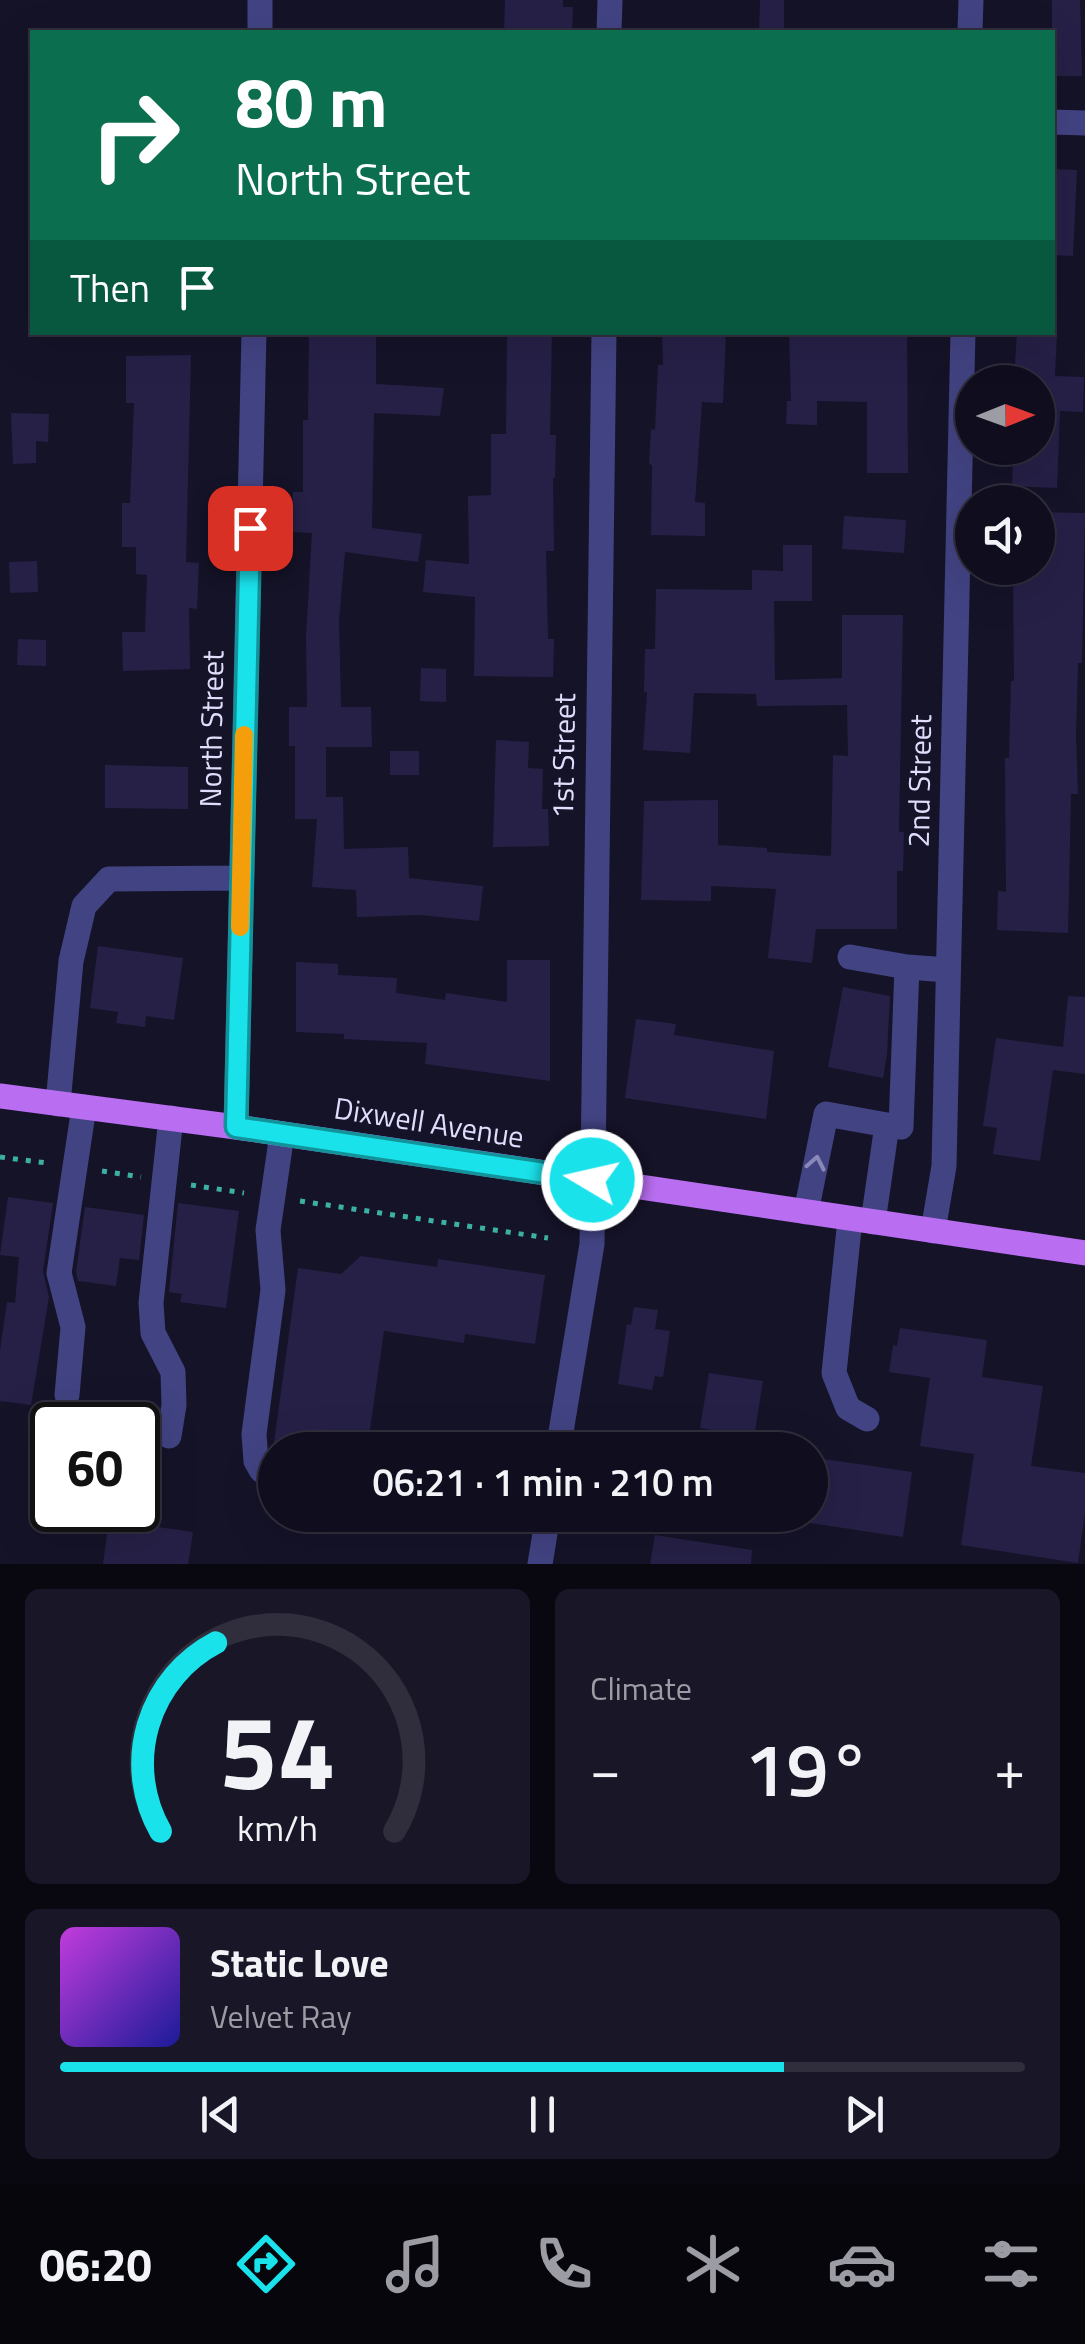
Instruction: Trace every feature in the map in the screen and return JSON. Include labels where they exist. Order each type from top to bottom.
[{"type":"main road","name":"Dixwell Avenue","points":[[0,1096],[1085,1252]]},
{"type":"street","points":[[260,0],[260,30]]},
{"type":"street","points":[[609,30],[610,0]]},
{"type":"street","points":[[970,30],[971,0]]},
{"type":"street","points":[[1055,122],[1085,123]]},
{"type":"street","name":"North Street","points":[[236,1127],[254,335]]},
{"type":"street","name":"1st Street","points":[[561,1432],[592,1244],[604,335]]},
{"type":"street","name":"2nd Street","points":[[933,1231],[944,1166],[963,335]]},
{"type":"street","points":[[67,1395],[74,1327],[59,1273],[71,1106],[70,961],[84,906],[110,880],[241,878]]},
{"type":"street","points":[[850,957],[948,970]]},
{"type":"street","points":[[867,1418],[848,1408],[834,1374],[862,1220],[894,1126],[904,1060],[907,967]]},
{"type":"street","points":[[904,1060],[946,1061]]},
{"type":"street","points":[[806,1212],[826,1114],[944,1131]]},
{"type":"street","points":[[168,1436],[174,1405],[172,1372],[154,1333],[151,1303],[171,1118]]},
{"type":"street","points":[[258,1465],[254,1434],[272,1290],[268,1230],[282,1134]]},
{"type":"street","points":[[540,1564],[545,1532]]},
{"type":"building","points":[[505,0],[563,0],[563,7],[573,7],[572,30],[504,30]]},
{"type":"building","points":[[760,0],[784,0],[784,30],[759,30]]},
{"type":"building","points":[[1052,0],[1080,0],[1082,76],[1055,76]]},
{"type":"building","points":[[1055,169],[1077,170],[1073,256],[1055,255]]},
{"type":"building","points":[[1057,332],[1055,376],[1055,365],[1015,365],[1017,335]]},
{"type":"building","points":[[309,335],[376,335],[376,384],[444,388],[440,416],[374,413],[372,528],[422,534],[418,562],[345,552],[339,620],[341,707],[371,707],[372,747],[326,747],[326,797],[343,797],[344,849],[408,847],[409,878],[483,886],[479,921],[421,915],[357,917],[356,890],[312,887],[317,819],[295,819],[295,746],[289,746],[289,707],[307,707],[306,636],[312,533],[291,532],[293,492],[303,492],[303,420],[308,420]]},
{"type":"building","points":[[507,335],[552,335],[550,435],[556,435],[554,551],[546,551],[548,639],[554,639],[553,677],[474,676],[475,597],[423,592],[426,560],[469,564],[468,496],[491,495],[491,434],[506,434]]},
{"type":"building","points":[[662,335],[726,335],[723,403],[702,402],[695,502],[705,503],[705,536],[651,535],[651,429],[655,430],[658,365],[663,365]]},
{"type":"building","points":[[789,335],[907,335],[908,473],[867,473],[867,402],[817,401],[817,425],[786,424],[787,401],[791,401]]},
{"type":"building","points":[[191,355],[186,562],[199,563],[197,609],[189,608],[190,669],[123,671],[122,632],[145,632],[147,575],[136,574],[136,547],[122,547],[122,503],[130,503],[134,403],[126,403],[126,356]]},
{"type":"building","points":[[1055,376],[1084,377],[1083,412],[1060,411],[1057,488],[1012,485],[1013,465],[1055,465]]},
{"type":"building","points":[[11,413],[49,414],[48,442],[36,441],[36,463],[13,464]]},
{"type":"building","points":[[1055,512],[1085,513],[1082,663],[1078,663],[1076,736],[1078,794],[1071,794],[1068,933],[997,930],[998,891],[1006,892],[1005,758],[1009,758],[1014,681],[1013,585],[1055,585]]},
{"type":"building","points":[[844,516],[906,520],[904,553],[842,549]]},
{"type":"building","points":[[783,545],[812,545],[812,601],[774,601],[775,680],[842,678],[842,615],[903,615],[899,832],[904,832],[903,871],[897,871],[897,929],[816,929],[812,963],[768,958],[776,889],[711,886],[711,901],[641,900],[644,801],[718,800],[718,845],[831,856],[833,755],[848,756],[847,705],[757,706],[756,694],[694,693],[690,753],[643,750],[645,649],[655,649],[656,589],[752,590],[752,570],[783,571]]},
{"type":"building","points":[[37,561],[38,592],[10,593],[9,562]]},
{"type":"building","points":[[18,639],[46,640],[46,666],[17,665]]},
{"type":"building","points":[[421,668],[446,669],[446,702],[420,701]]},
{"type":"building","points":[[496,740],[529,742],[528,768],[543,769],[542,809],[548,809],[549,846],[493,847]]},
{"type":"building","points":[[390,751],[419,751],[419,775],[390,775]]},
{"type":"building","points":[[105,765],[188,767],[188,809],[105,808]]},
{"type":"building","points":[[98,946],[183,958],[174,1020],[146,1016],[145,1027],[116,1023],[118,1012],[90,1008]]},
{"type":"building","points":[[507,960],[550,960],[550,1081],[425,1064],[427,1043],[296,1032],[296,962],[338,964],[338,975],[397,978],[396,993],[445,1000],[446,993],[507,1002]]},
{"type":"building","points":[[843,987],[890,996],[883,1078],[828,1067]]},
{"type":"building","points":[[1068,996],[1085,997],[1085,1074],[1053,1070],[1040,1161],[993,1154],[997,1128],[983,1126],[996,1038],[1063,1047]]},
{"type":"building","points":[[636,1019],[676,1024],[674,1035],[774,1051],[766,1119],[625,1098]]},
{"type":"building","points":[[8,1197],[53,1203],[43,1271],[49,1297],[30,1405],[0,1401],[0,1350],[7,1302],[15,1303],[19,1257],[0,1255]]},
{"type":"building","points":[[178,1203],[239,1211],[226,1308],[180,1302],[182,1294],[169,1292]]},
{"type":"building","points":[[85,1207],[144,1215],[139,1260],[120,1258],[116,1286],[78,1281]]},
{"type":"building","points":[[361,1256],[437,1267],[438,1259],[545,1275],[535,1344],[465,1334],[464,1343],[384,1331],[370,1432],[275,1432],[298,1268],[341,1274]]},
{"type":"building","points":[[634,1307],[658,1310],[655,1329],[670,1331],[663,1377],[655,1376],[652,1390],[618,1384],[627,1324],[631,1325]]},
{"type":"building","points":[[900,1328],[987,1340],[982,1377],[1043,1386],[1031,1466],[1085,1473],[1085,1513],[1078,1563],[961,1545],[974,1454],[920,1446],[930,1378],[889,1372]]},
{"type":"building","points":[[709,1373],[763,1381],[755,1432],[700,1428]]},
{"type":"building","points":[[828,1460],[912,1472],[903,1537],[828,1526]]},
{"type":"building","points":[[160,1527],[193,1532],[188,1564],[103,1564],[107,1532],[160,1532]]},
{"type":"building","points":[[655,1535],[752,1550],[751,1564],[650,1564]]},
{"type":"slow traffic","points":[[240,927],[244,735]]},
{"type":"route","points":[[250,528],[236,1127],[592,1180]]}]
